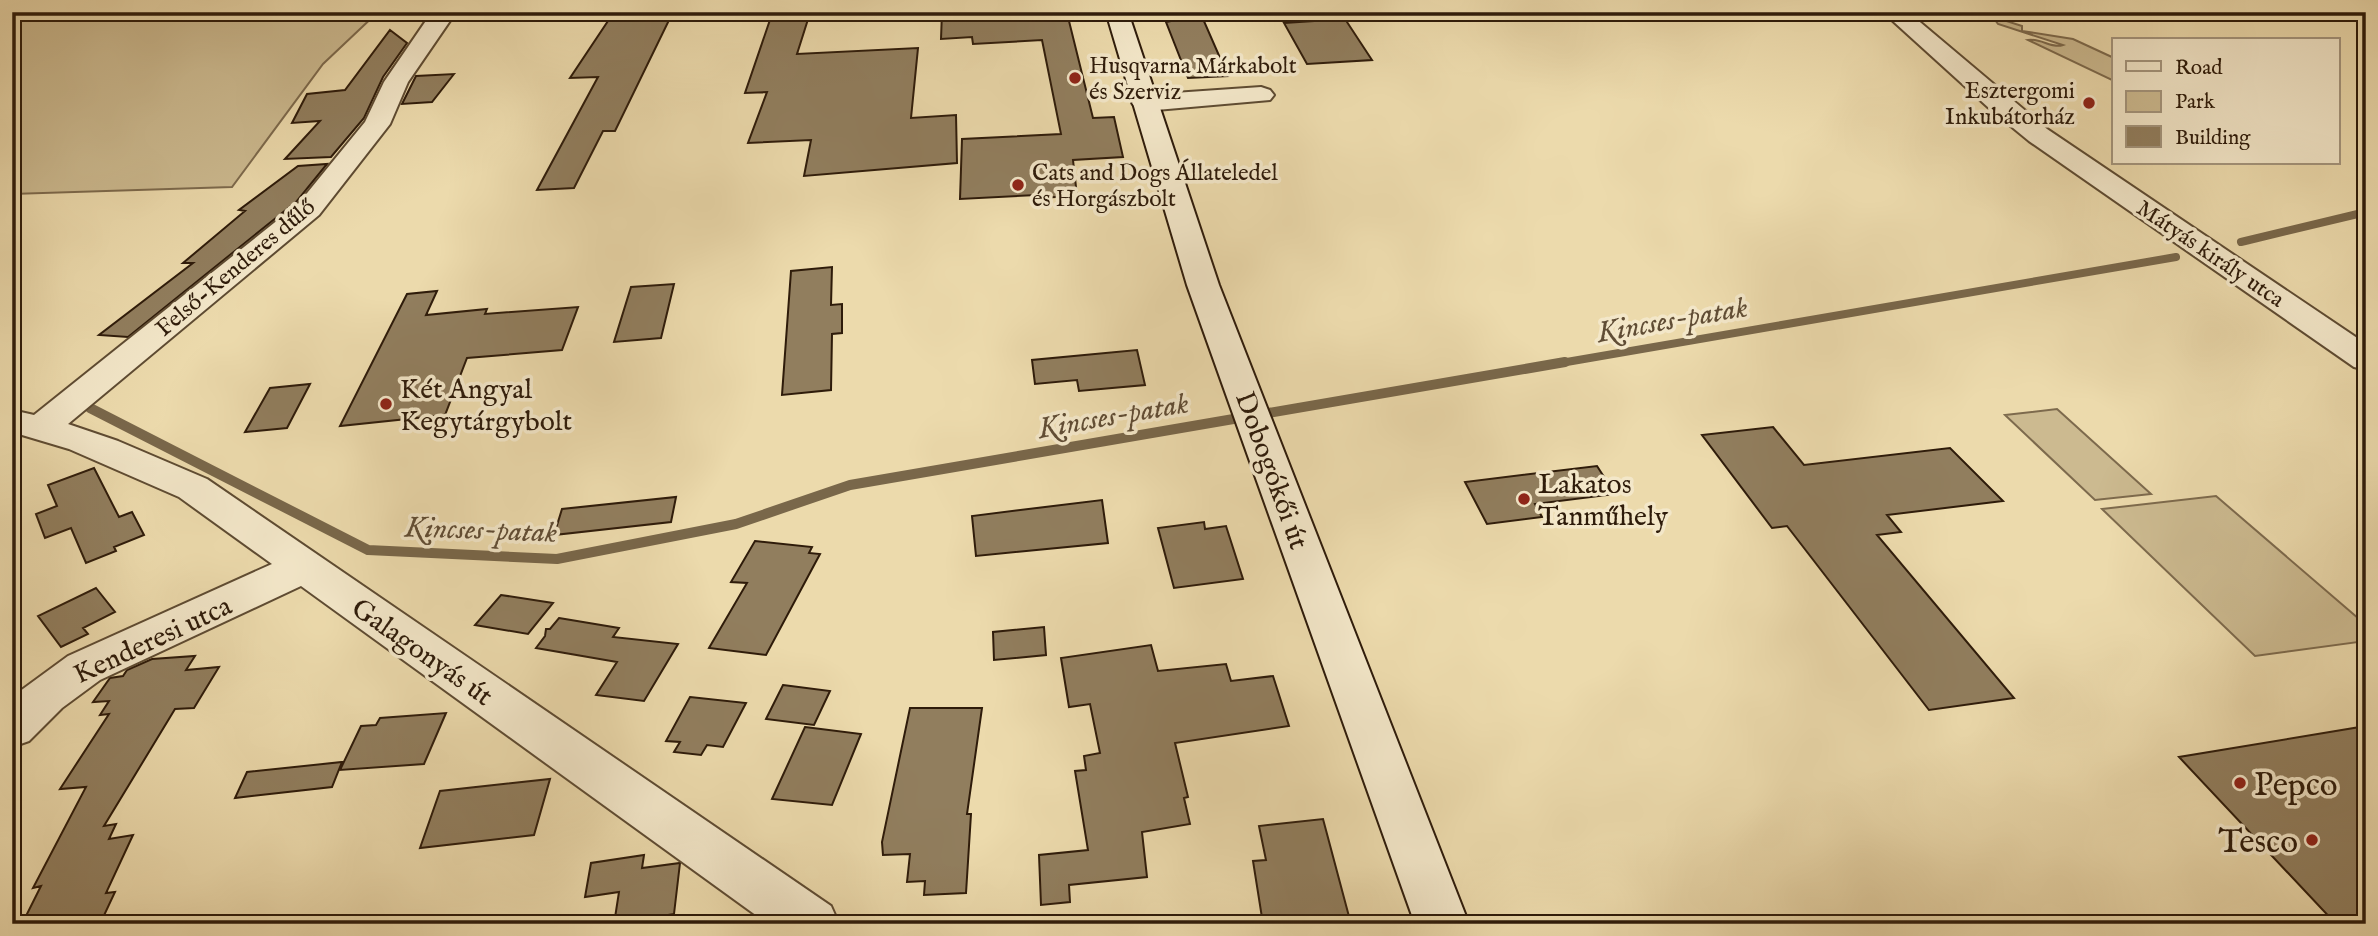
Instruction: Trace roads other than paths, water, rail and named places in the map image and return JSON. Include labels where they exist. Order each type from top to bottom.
[{"type":"street","name":"Felső-Kenderes dűlő","points":[[27,424],[309,209],[377,124],[396,82],[445,12]]},
{"type":"street","name":"Dobogókői út","points":[[1117,12],[1203,285],[1442,924]]},
{"type":"street","name":"Mátyás király utca","points":[[1894,12],[2038,135],[2366,360]]},
{"type":"street","points":[[1145,103],[1261,95]]},
{"type":"street","name":"Galagonyás út","points":[[27,424],[95,445],[193,488],[812,924]]},
{"type":"street","name":"Kenderesi utca","points":[[12,728],[47,692],[84,668],[304,567]]},
{"type":"waterway","name":"Kincses-patak","points":[[2241,242],[2366,212]]},
{"type":"waterway","name":"Kincses-patak","points":[[1555,364],[2176,257]]},
{"type":"waterway","name":"Kincses-patak","points":[[90,408],[368,550],[557,559],[736,524],[850,485],[1565,362]]},
{"type":"place","name":"Husqvarna Márkabolt és Szerviz","points":[[1075,78]]},
{"type":"place","name":"Esztergomi Inkubátorház","points":[[2089,103]]},
{"type":"place","name":"Cats and Dogs Állateledel és Horgászbolt","points":[[1018,185]]},
{"type":"place","name":"Két Angyal Kegytárgybolt","points":[[386,404]]},
{"type":"place","name":"Lakatos Tanműhely","points":[[1524,499]]},
{"type":"place","name":"Pepco","points":[[2240,783]]},
{"type":"place","name":"Tesco","points":[[2312,840]]}]
